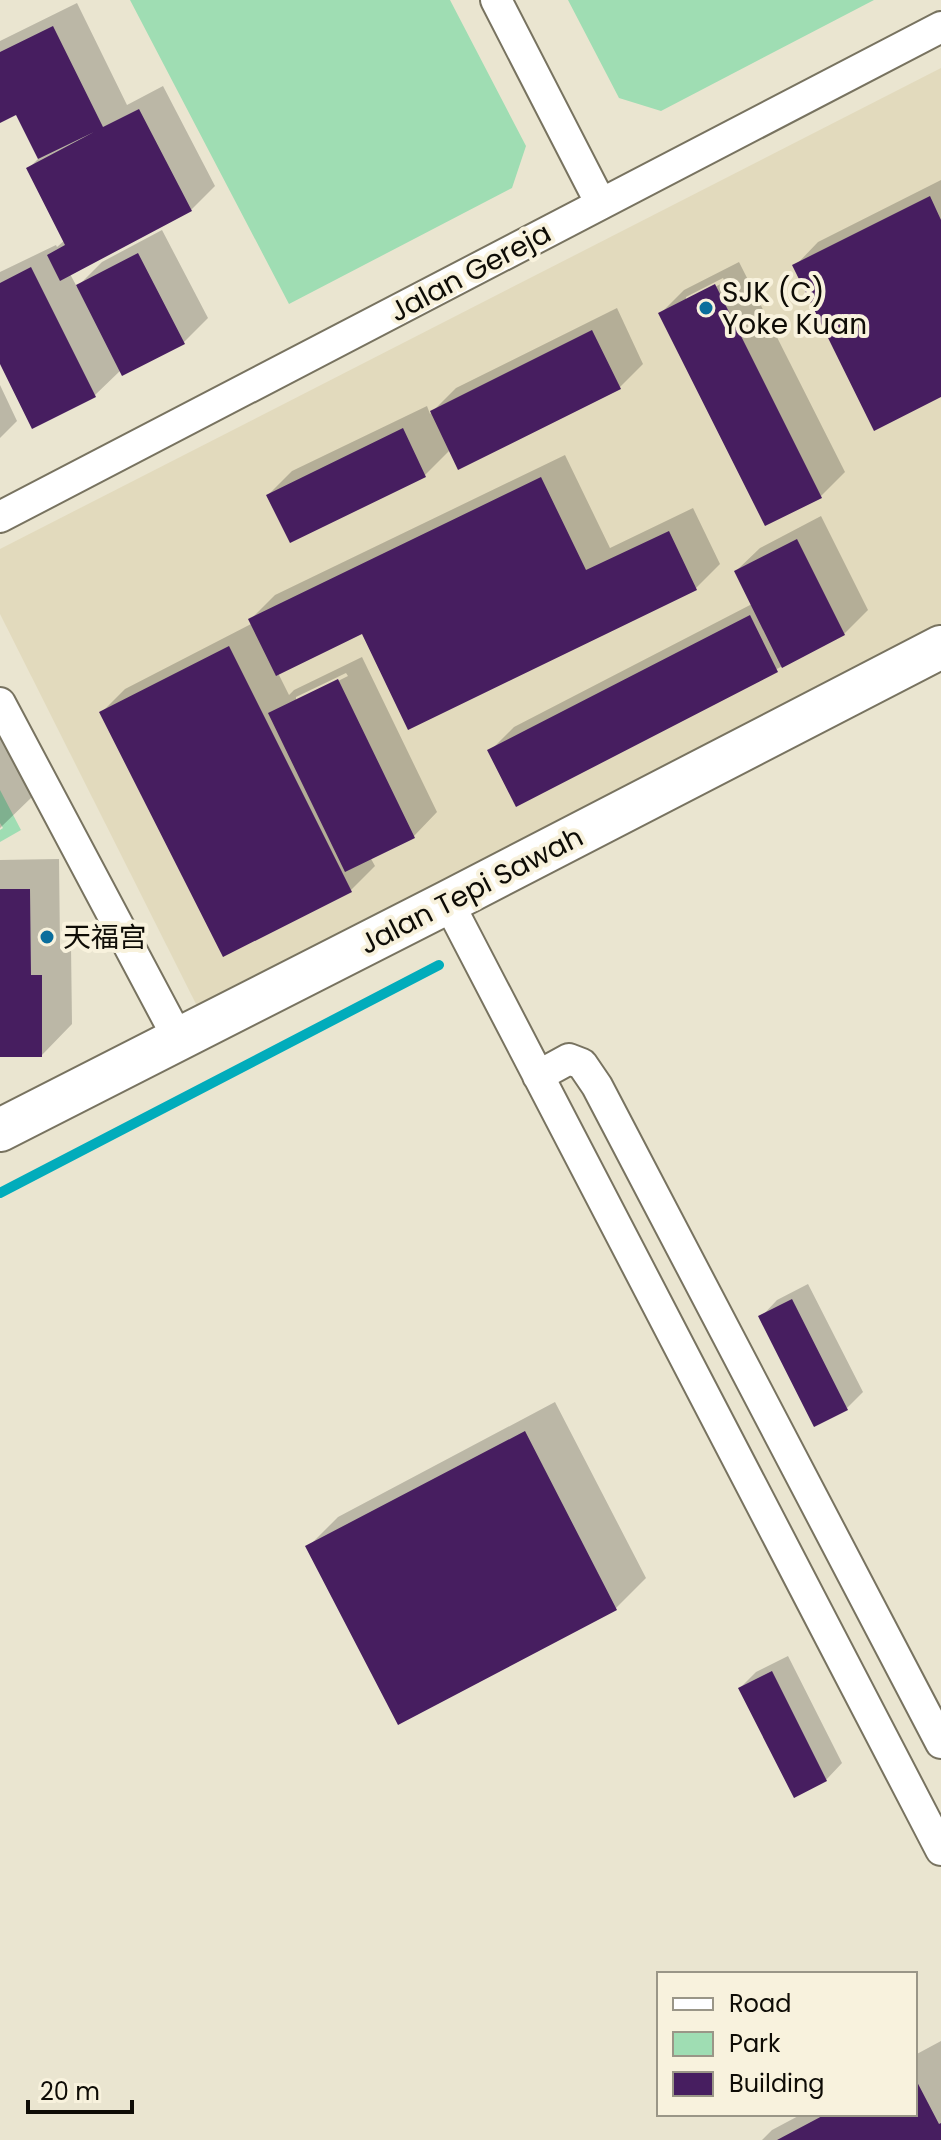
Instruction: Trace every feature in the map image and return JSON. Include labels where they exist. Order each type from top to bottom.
[{"type":"street","points":[[496,0],[601,204]]},
{"type":"street","name":"Jalan Gereja","points":[[0,517],[941,27]]},
{"type":"street","name":"Jalan Tepi Sawah","points":[[0,1130],[941,647]]},
{"type":"street","points":[[0,703],[179,1040]]},
{"type":"street","points":[[448,902],[941,1850]]},
{"type":"street","points":[[538,1076],[569,1059],[582,1064],[597,1086],[941,1743]]},
{"type":"shaded area","name":"SJK (C) Yoke Kuan","points":[[941,68],[941,626],[197,1006],[0,614],[0,549]]},
{"type":"green space","points":[[130,0],[450,0],[526,146],[512,188],[289,304]]},
{"type":"green space","points":[[568,0],[874,0],[661,111],[619,98]]},
{"type":"green space","points":[[0,790],[21,830],[0,842],[0,830],[3,828],[0,823]]},
{"type":"building","points":[[53,26],[103,127],[139,109],[192,211],[60,281],[47,255],[65,245],[26,168],[94,132],[38,159],[16,115],[0,123],[0,52]]},
{"type":"building","points":[[930,196],[941,220],[941,397],[874,431],[792,265]]},
{"type":"building","points":[[138,253],[185,344],[122,376],[76,285]]},
{"type":"building","points":[[31,267],[96,397],[32,429],[0,364],[0,283]]},
{"type":"building","points":[[715,284],[822,498],[765,526],[658,313]]},
{"type":"building","points":[[592,330],[621,389],[458,470],[430,411]]},
{"type":"building","points":[[403,428],[426,477],[290,543],[266,495]]},
{"type":"building","points":[[541,477],[586,570],[669,531],[697,590],[408,730],[362,634],[276,676],[248,619]]},
{"type":"building","points":[[797,539],[845,635],[782,668],[734,571]]},
{"type":"building","points":[[750,615],[778,672],[516,807],[487,750]]},
{"type":"building","points":[[229,646],[352,892],[223,957],[99,712]]},
{"type":"building","points":[[338,679],[415,838],[345,872],[268,713]]},
{"type":"building","points":[[0,889],[30,889],[31,975],[42,975],[42,1057],[0,1057]]},
{"type":"building","points":[[792,1299],[848,1410],[814,1427],[758,1316]]},
{"type":"building","points":[[525,1431],[617,1610],[398,1725],[305,1546]]},
{"type":"building","points":[[772,1671],[827,1781],[794,1798],[738,1688]]},
{"type":"building","points":[[917,2082],[941,2123],[941,2140],[777,2140],[822,2116],[917,2116]]},
{"type":"waterway","points":[[0,1193],[439,965]]},
{"type":"place","name":"SJK (C) Yoke Kuan","points":[[706,308]]},
{"type":"place","name":"天福宫","points":[[47,937]]}]
